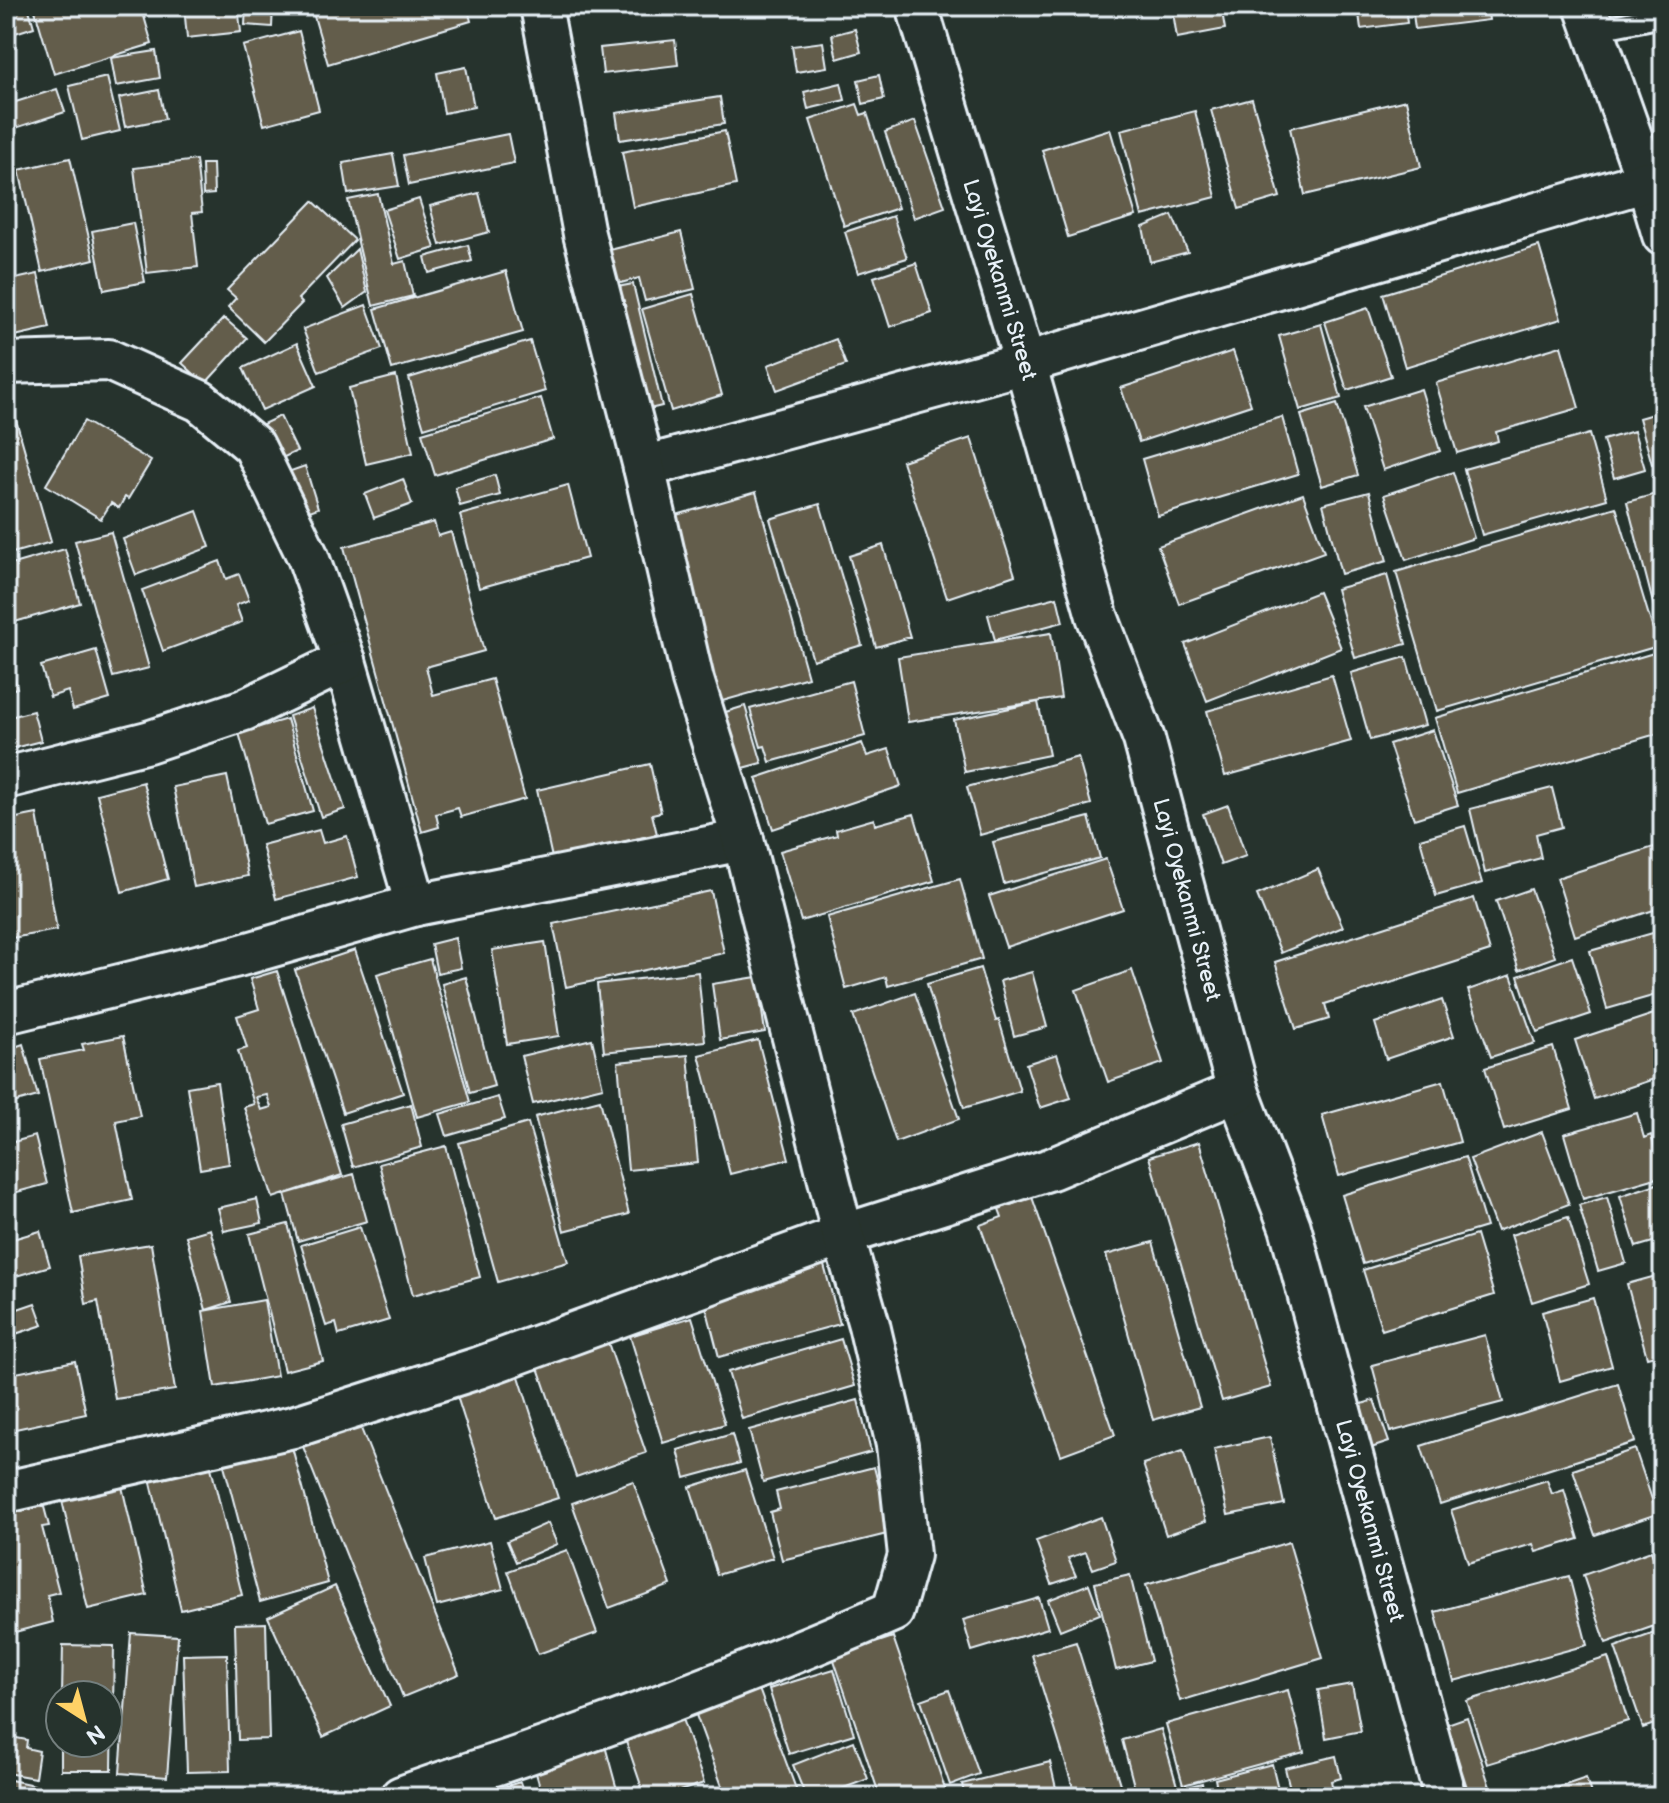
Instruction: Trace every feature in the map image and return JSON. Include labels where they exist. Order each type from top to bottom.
[{"type":"street","points":[[401,1797],[697,1692],[792,1656],[893,1611],[909,1555],[897,1445],[869,1325],[843,1235],[743,840],[693,680],[644,467],[584,234],[541,6]]},
{"type":"street","name":"Layi Oyekanmi Street","points":[[917,6],[1025,363],[1097,616],[1144,739],[1238,1091],[1290,1227],[1445,1797]]},
{"type":"street","points":[[1589,18],[1663,235]]},
{"type":"street","points":[[644,467],[1025,363],[1647,181]]},
{"type":"street","points":[[6,363],[109,360],[200,401],[254,446],[308,557],[345,661],[416,905]]},
{"type":"street","points":[[6,778],[148,742],[244,710],[345,661]]},
{"type":"street","points":[[6,1013],[238,956],[416,905],[743,840]]},
{"type":"street","points":[[6,1492],[293,1427],[478,1368],[843,1235],[1051,1169],[1238,1091]]},
{"type":"lane","points":[[1589,18],[1663,16]]},
{"type":"building","points":[[6,6],[28,6],[34,27],[9,35]]},
{"type":"building","points":[[36,6],[141,6],[152,44],[54,74]]},
{"type":"building","points":[[184,6],[238,6],[241,32],[187,38]]},
{"type":"building","points":[[246,6],[273,6],[272,27],[245,25]]},
{"type":"building","points":[[311,6],[467,6],[471,21],[328,64]]},
{"type":"building","points":[[1221,6],[1225,29],[1177,38],[1173,12]]},
{"type":"building","points":[[1358,6],[1405,6],[1407,23],[1361,29]]},
{"type":"building","points":[[1412,6],[1487,6],[1489,20],[1415,29]]},
{"type":"building","points":[[855,29],[861,52],[837,59],[832,35]]},
{"type":"building","points":[[299,31],[319,110],[264,125],[243,46]]},
{"type":"building","points":[[675,40],[678,65],[603,74],[600,48]]},
{"type":"building","points":[[823,42],[827,67],[796,72],[792,46]]},
{"type":"building","points":[[156,51],[160,78],[116,86],[111,58]]},
{"type":"building","points":[[466,67],[474,107],[444,113],[437,73]]},
{"type":"building","points":[[879,75],[884,99],[863,104],[858,80]]},
{"type":"building","points":[[107,77],[120,131],[82,140],[69,86]]},
{"type":"building","points":[[841,83],[845,100],[808,109],[804,92]]},
{"type":"building","points":[[57,89],[65,112],[9,130],[6,105]]},
{"type":"building","points":[[159,90],[165,119],[125,127],[119,98]]},
{"type":"building","points":[[720,97],[724,124],[620,140],[616,113]]},
{"type":"building","points":[[1252,99],[1280,197],[1239,209],[1211,110]]},
{"type":"building","points":[[1406,100],[1421,167],[1305,195],[1290,128]]},
{"type":"building","points":[[857,104],[861,115],[867,113],[898,208],[844,226],[810,120]]},
{"type":"building","points":[[1195,111],[1216,197],[1142,216],[1121,130]]},
{"type":"building","points":[[915,121],[945,207],[914,218],[885,132]]},
{"type":"building","points":[[1110,129],[1136,216],[1068,237],[1042,150]]},
{"type":"building","points":[[725,131],[736,185],[633,207],[622,152]]},
{"type":"building","points":[[508,134],[514,163],[409,185],[403,155]]},
{"type":"building","points":[[393,154],[399,186],[348,194],[343,163]]},
{"type":"building","points":[[70,158],[94,259],[42,272],[19,170]]},
{"type":"building","points":[[196,160],[202,212],[192,213],[198,267],[147,273],[134,168]]},
{"type":"building","points":[[202,164],[213,164],[214,194],[203,195]]},
{"type":"building","points":[[479,193],[489,232],[440,245],[430,206]]},
{"type":"building","points":[[378,194],[394,264],[405,261],[413,296],[373,306],[348,200]]},
{"type":"building","points":[[419,199],[435,248],[400,259],[384,210]]},
{"type":"building","points":[[313,201],[355,240],[298,299],[302,303],[264,342],[228,307],[236,298],[227,290]]},
{"type":"building","points":[[1172,215],[1188,252],[1150,262],[1143,227]]},
{"type":"building","points":[[893,216],[907,258],[858,273],[845,232]]},
{"type":"building","points":[[133,223],[145,282],[104,290],[92,231]]},
{"type":"building","points":[[681,232],[695,289],[645,301],[639,278],[610,286],[602,252]]},
{"type":"building","points":[[468,245],[472,261],[429,273],[425,257]]},
{"type":"building","points":[[1539,246],[1561,319],[1405,367],[1383,294]]},
{"type":"building","points":[[357,249],[367,292],[345,308],[327,278]]},
{"type":"building","points":[[916,263],[932,313],[890,327],[874,277]]},
{"type":"building","points":[[506,271],[523,332],[392,369],[375,309]]},
{"type":"building","points":[[38,274],[50,328],[6,338],[6,281]]},
{"type":"building","points":[[633,284],[662,406],[641,411],[612,288]]},
{"type":"building","points":[[693,294],[722,395],[671,411],[642,309]]},
{"type":"building","points":[[366,305],[382,349],[319,372],[303,329]]},
{"type":"building","points":[[1368,308],[1391,376],[1347,390],[1325,322]]},
{"type":"building","points":[[224,318],[247,338],[205,384],[182,363]]},
{"type":"building","points":[[1321,324],[1341,398],[1300,410],[1279,336]]},
{"type":"building","points":[[836,339],[846,365],[777,390],[768,365]]},
{"type":"building","points":[[530,341],[545,391],[424,428],[409,378]]},
{"type":"building","points":[[297,343],[316,386],[262,410],[243,368]]},
{"type":"building","points":[[1561,346],[1579,408],[1496,432],[1498,441],[1457,453],[1436,383]]},
{"type":"building","points":[[1233,351],[1251,405],[1139,442],[1121,388]]},
{"type":"building","points":[[396,376],[413,453],[366,464],[349,388]]},
{"type":"building","points":[[1421,389],[1440,451],[1383,470],[1363,407]]},
{"type":"building","points":[[541,398],[553,439],[435,475],[422,433]]},
{"type":"building","points":[[1337,404],[1358,475],[1322,486],[1301,415]]},
{"type":"building","points":[[1663,411],[1663,461],[1652,464],[1639,418]]},
{"type":"building","points":[[14,413],[51,542],[6,555],[6,415]]},
{"type":"building","points":[[280,416],[297,451],[278,460],[261,425]]},
{"type":"building","points":[[1282,417],[1298,474],[1158,516],[1142,459]]},
{"type":"building","points":[[84,421],[151,461],[128,499],[125,497],[119,508],[111,503],[101,519],[46,485]]},
{"type":"building","points":[[1634,431],[1645,469],[1614,478],[1603,440]]},
{"type":"building","points":[[1589,434],[1607,499],[1482,535],[1464,469]]},
{"type":"building","points":[[971,438],[1015,575],[947,598],[902,461]]},
{"type":"building","points":[[305,466],[318,508],[296,516],[282,474]]},
{"type":"building","points":[[1453,472],[1474,538],[1406,560],[1384,495]]},
{"type":"building","points":[[495,475],[500,495],[460,506],[455,487]]},
{"type":"building","points":[[403,479],[412,504],[374,518],[365,494]]},
{"type":"building","points":[[568,485],[587,558],[479,588],[460,515]]},
{"type":"building","points":[[756,492],[808,677],[719,702],[666,518]]},
{"type":"building","points":[[1369,492],[1387,561],[1341,574],[1323,504]]},
{"type":"building","points":[[1663,492],[1663,642],[1627,502]]},
{"type":"building","points":[[1303,494],[1324,552],[1179,604],[1158,546]]},
{"type":"building","points":[[820,504],[862,645],[813,660],[770,519]]},
{"type":"building","points":[[1616,507],[1658,646],[1437,711],[1396,572]]},
{"type":"building","points":[[197,511],[210,547],[136,575],[123,539]]},
{"type":"building","points":[[434,522],[438,536],[451,532],[484,651],[426,667],[433,695],[492,679],[525,799],[461,817],[458,808],[436,814],[439,827],[422,832],[344,547]]},
{"type":"building","points":[[111,532],[149,668],[113,677],[75,541]]},
{"type":"building","points":[[883,545],[910,637],[876,647],[849,556]]},
{"type":"building","points":[[65,549],[80,603],[8,624],[6,566]]},
{"type":"building","points":[[220,561],[226,579],[239,574],[249,600],[236,605],[242,622],[163,651],[142,590]]},
{"type":"building","points":[[1387,575],[1406,644],[1355,658],[1336,589]]},
{"type":"building","points":[[1318,592],[1341,648],[1207,701],[1185,644]]},
{"type":"building","points":[[1057,597],[1063,622],[995,640],[988,615]]},
{"type":"building","points":[[1051,633],[1061,698],[908,722],[898,657]]},
{"type":"building","points":[[6,645],[17,688],[6,691]]},
{"type":"building","points":[[96,650],[110,699],[73,710],[68,691],[50,697],[41,666]]},
{"type":"building","points":[[1657,652],[1663,673],[1663,732],[1457,793],[1435,718]]},
{"type":"building","points":[[1406,657],[1425,725],[1370,740],[1351,673]]},
{"type":"building","points":[[1332,675],[1351,741],[1225,776],[1207,711]]},
{"type":"building","points":[[851,681],[865,736],[770,762],[765,746],[761,747],[750,709]]},
{"type":"building","points":[[1038,702],[1049,755],[965,772],[954,720]]},
{"type":"building","points":[[745,706],[762,763],[736,770],[719,714]]},
{"type":"building","points":[[312,708],[345,809],[321,817],[289,716]]},
{"type":"building","points":[[33,711],[41,741],[6,750],[6,718]]},
{"type":"building","points":[[287,719],[313,811],[265,824],[239,733]]},
{"type":"building","points":[[1433,730],[1458,805],[1414,819],[1389,744]]},
{"type":"building","points":[[862,743],[867,756],[889,749],[901,786],[773,829],[756,778]]},
{"type":"building","points":[[1078,757],[1091,804],[980,835],[967,787]]},
{"type":"building","points":[[650,764],[661,812],[652,814],[657,834],[552,858],[537,790]]},
{"type":"building","points":[[227,776],[248,876],[194,887],[173,787]]},
{"type":"building","points":[[143,782],[168,879],[122,892],[97,794]]},
{"type":"building","points":[[1552,788],[1562,827],[1536,834],[1541,858],[1485,873],[1470,809]]},
{"type":"building","points":[[1228,805],[1246,856],[1221,865],[1203,814]]},
{"type":"building","points":[[37,814],[57,930],[6,939],[6,820]]},
{"type":"building","points":[[914,814],[934,881],[801,921],[780,851],[837,835],[836,830],[874,819],[875,825]]},
{"type":"building","points":[[1089,817],[1100,858],[1004,884],[993,842]]},
{"type":"building","points":[[1465,826],[1482,883],[1436,896],[1420,839]]},
{"type":"building","points":[[319,830],[323,843],[347,836],[358,877],[276,899],[262,845]]},
{"type":"building","points":[[1663,844],[1663,907],[1575,936],[1557,878]]},
{"type":"building","points":[[1106,859],[1123,909],[1006,947],[989,896]]},
{"type":"building","points":[[1318,869],[1343,927],[1281,953],[1257,895]]},
{"type":"building","points":[[960,879],[982,959],[888,986],[886,977],[846,989],[827,917]]},
{"type":"building","points":[[1531,889],[1555,957],[1519,970],[1496,901]]},
{"type":"building","points":[[711,891],[724,953],[566,987],[553,924]]},
{"type":"building","points":[[1474,898],[1490,951],[1325,1004],[1329,1019],[1296,1029],[1275,962]]},
{"type":"building","points":[[1663,930],[1663,993],[1607,1009],[1590,951]]},
{"type":"building","points":[[455,938],[461,968],[437,973],[431,944]]},
{"type":"building","points":[[545,942],[559,1036],[507,1044],[492,950]]},
{"type":"building","points":[[355,950],[403,1093],[343,1113],[295,970]]},
{"type":"building","points":[[1572,957],[1591,1014],[1537,1032],[1518,976]]},
{"type":"building","points":[[430,959],[470,1102],[417,1117],[377,974]]},
{"type":"building","points":[[980,968],[1020,1091],[964,1108],[927,984]]},
{"type":"building","points":[[1132,970],[1163,1063],[1108,1082],[1076,990]]},
{"type":"building","points":[[277,971],[342,1175],[273,1198],[244,1107],[254,1104],[238,1051],[247,1048],[237,1016],[259,1009],[250,979]],"holes":[[[267,1095],[271,1107],[261,1110],[256,1097]]]},
{"type":"building","points":[[698,972],[705,1041],[604,1052],[597,984]]},
{"type":"building","points":[[1032,972],[1047,1027],[1014,1036],[1000,981]]},
{"type":"building","points":[[1511,975],[1535,1043],[1491,1057],[1468,990]]},
{"type":"building","points":[[466,977],[494,1086],[470,1093],[442,984]]},
{"type":"building","points":[[757,977],[765,1032],[720,1040],[712,984]]},
{"type":"building","points":[[915,993],[959,1119],[896,1142],[853,1015]]},
{"type":"building","points":[[1442,1000],[1454,1036],[1386,1059],[1375,1023]]},
{"type":"building","points":[[1663,1011],[1663,1076],[1594,1099],[1575,1040]]},
{"type":"building","points":[[123,1036],[140,1116],[116,1121],[132,1200],[73,1213],[40,1059],[84,1050],[82,1044]]},
{"type":"building","points":[[592,1039],[603,1087],[533,1104],[521,1056]]},
{"type":"building","points":[[758,1040],[789,1159],[730,1174],[699,1055]]},
{"type":"building","points":[[23,1044],[38,1096],[6,1105],[6,1050]]},
{"type":"building","points":[[1553,1047],[1572,1109],[1504,1130],[1485,1068]]},
{"type":"building","points":[[1057,1054],[1071,1098],[1040,1108],[1026,1064]]},
{"type":"building","points":[[688,1055],[698,1163],[628,1170],[618,1062]]},
{"type":"building","points":[[1443,1081],[1460,1142],[1339,1176],[1322,1115]]},
{"type":"building","points":[[217,1082],[229,1164],[200,1169],[187,1087]]},
{"type":"building","points":[[498,1097],[505,1119],[447,1136],[440,1114]]},
{"type":"building","points":[[600,1100],[629,1214],[564,1231],[535,1117]]},
{"type":"building","points":[[411,1104],[422,1147],[353,1167],[341,1124]]},
{"type":"building","points":[[1637,1113],[1644,1138],[1651,1135],[1663,1176],[1583,1199],[1564,1134]]},
{"type":"building","points":[[528,1123],[568,1262],[498,1282],[459,1143]]},
{"type":"building","points":[[1542,1132],[1569,1204],[1497,1231],[1470,1159]]},
{"type":"building","points":[[35,1136],[47,1184],[6,1195],[6,1144]]},
{"type":"building","points":[[1199,1142],[1271,1387],[1222,1401],[1149,1157]]},
{"type":"building","points":[[446,1146],[480,1277],[413,1295],[379,1164]]},
{"type":"building","points":[[1465,1157],[1486,1227],[1363,1264],[1342,1195]]},
{"type":"building","points":[[354,1174],[367,1221],[298,1241],[285,1194]]},
{"type":"building","points":[[1663,1182],[1663,1239],[1636,1247],[1620,1196]]},
{"type":"building","points":[[1032,1197],[1115,1435],[1061,1455],[980,1225],[1002,1217],[999,1209]]},
{"type":"building","points":[[1607,1197],[1626,1263],[1598,1271],[1579,1205]]},
{"type":"building","points":[[257,1199],[262,1223],[224,1231],[218,1208]]},
{"type":"building","points":[[1568,1217],[1589,1284],[1532,1302],[1511,1235]]},
{"type":"building","points":[[288,1224],[323,1361],[284,1371],[249,1234]]},
{"type":"building","points":[[360,1227],[389,1320],[339,1335],[336,1323],[326,1326],[301,1245]]},
{"type":"building","points":[[210,1229],[231,1302],[206,1310],[186,1236]]},
{"type":"building","points":[[40,1231],[50,1266],[6,1279],[6,1241]]},
{"type":"building","points":[[1476,1235],[1494,1295],[1382,1330],[1363,1270]]},
{"type":"building","points":[[1153,1242],[1200,1407],[1153,1420],[1106,1255]]},
{"type":"building","points":[[151,1244],[175,1390],[115,1399],[98,1301],[86,1304],[78,1256]]},
{"type":"building","points":[[822,1258],[840,1324],[719,1357],[702,1291]]},
{"type":"building","points":[[1663,1274],[1663,1353],[1647,1357],[1627,1284]]},
{"type":"building","points":[[1593,1298],[1612,1366],[1560,1381],[1542,1312]]},
{"type":"building","points":[[264,1300],[277,1376],[215,1387],[203,1311]]},
{"type":"building","points":[[35,1303],[43,1325],[6,1337],[6,1313]]},
{"type":"building","points":[[692,1317],[725,1424],[663,1443],[630,1336]]},
{"type":"building","points":[[605,1334],[646,1453],[576,1477],[535,1359]]},
{"type":"building","points":[[1485,1335],[1503,1402],[1390,1432],[1372,1365]]},
{"type":"building","points":[[841,1339],[855,1386],[742,1419],[728,1372]]},
{"type":"building","points":[[75,1361],[86,1414],[6,1431],[6,1375]]},
{"type":"building","points":[[516,1367],[558,1498],[496,1518],[454,1387]]},
{"type":"building","points":[[1618,1384],[1635,1442],[1440,1504],[1421,1446]]},
{"type":"building","points":[[858,1400],[871,1452],[763,1482],[749,1430]]},
{"type":"building","points":[[1374,1400],[1389,1442],[1359,1452],[1344,1410]]},
{"type":"building","points":[[358,1421],[459,1674],[403,1697],[302,1444]]},
{"type":"building","points":[[732,1434],[740,1463],[685,1478],[678,1450]]},
{"type":"building","points":[[1270,1437],[1284,1504],[1228,1515],[1214,1449]]},
{"type":"building","points":[[292,1447],[328,1583],[260,1602],[224,1465]]},
{"type":"building","points":[[1635,1449],[1657,1514],[1595,1535],[1573,1470]]},
{"type":"building","points":[[1183,1451],[1206,1521],[1166,1535],[1143,1464]]},
{"type":"building","points":[[208,1455],[242,1595],[181,1610],[148,1470]]},
{"type":"building","points":[[874,1467],[891,1533],[782,1560],[770,1512],[780,1509],[776,1492]]},
{"type":"building","points":[[118,1469],[147,1595],[88,1609],[58,1484]]},
{"type":"building","points":[[745,1470],[773,1558],[717,1575],[690,1487]]},
{"type":"building","points":[[1547,1480],[1552,1494],[1564,1490],[1579,1539],[1536,1552],[1533,1544],[1468,1563],[1451,1510]]},
{"type":"building","points":[[633,1481],[671,1585],[609,1608],[572,1503]]},
{"type":"building","points":[[39,1488],[49,1526],[42,1527],[59,1592],[47,1595],[53,1622],[15,1632],[6,1598],[6,1497]]},
{"type":"building","points":[[1101,1517],[1116,1561],[1093,1569],[1086,1552],[1068,1558],[1076,1576],[1052,1584],[1036,1541]]},
{"type":"building","points":[[548,1523],[557,1544],[516,1562],[507,1541]]},
{"type":"building","points":[[490,1541],[503,1589],[437,1606],[425,1558]]},
{"type":"building","points":[[1289,1542],[1323,1658],[1180,1701],[1146,1585]]},
{"type":"building","points":[[567,1550],[597,1633],[538,1654],[508,1571]]},
{"type":"building","points":[[1651,1551],[1663,1586],[1663,1623],[1606,1643],[1583,1575]]},
{"type":"building","points":[[1130,1575],[1151,1661],[1116,1670],[1095,1583]]},
{"type":"building","points":[[1569,1576],[1587,1645],[1454,1681],[1435,1612]]},
{"type":"building","points":[[1089,1584],[1100,1614],[1060,1630],[1048,1600]]},
{"type":"building","points":[[335,1586],[390,1706],[323,1737],[268,1617]]},
{"type":"building","points":[[1039,1598],[1048,1628],[972,1651],[963,1620]]},
{"type":"building","points":[[266,1623],[269,1739],[238,1740],[235,1624]]},
{"type":"building","points":[[1663,1630],[1663,1721],[1643,1728],[1615,1647]]},
{"type":"building","points":[[131,1633],[178,1636],[167,1777],[120,1773],[121,1759],[124,1759]]},
{"type":"building","points":[[893,1637],[948,1797],[880,1797],[833,1657]]},
{"type":"building","points":[[1076,1642],[1124,1797],[1076,1797],[1032,1655]]},
{"type":"building","points":[[63,1645],[114,1646],[113,1679],[62,1679]]},
{"type":"building","points":[[227,1654],[230,1771],[187,1772],[183,1655]]},
{"type":"building","points":[[1608,1657],[1628,1721],[1487,1764],[1467,1701]]},
{"type":"building","points":[[834,1669],[854,1734],[789,1754],[769,1689]]},
{"type":"building","points":[[756,1681],[799,1797],[726,1797],[692,1704]]},
{"type":"building","points":[[1352,1684],[1361,1731],[1326,1738],[1318,1690]]},
{"type":"building","points":[[949,1690],[979,1774],[950,1785],[921,1700]]},
{"type":"building","points":[[1288,1690],[1304,1752],[1183,1785],[1166,1724]]},
{"type":"building","points":[[681,1716],[704,1783],[661,1797],[645,1797],[624,1735]]},
{"type":"building","points":[[1467,1717],[1490,1787],[1469,1794],[1447,1724]]},
{"type":"building","points":[[1161,1729],[1177,1786],[1137,1797],[1122,1740]]},
{"type":"building","points":[[6,1736],[27,1740],[26,1748],[39,1751],[35,1778],[6,1773]]},
{"type":"building","points":[[854,1741],[868,1779],[820,1797],[806,1797],[793,1765]]},
{"type":"building","points":[[604,1742],[619,1797],[543,1797],[533,1763]]},
{"type":"building","points":[[1336,1756],[1341,1778],[1331,1781],[1335,1797],[1292,1797],[1285,1768]]},
{"type":"building","points":[[61,1759],[112,1759],[112,1770],[61,1770]]},
{"type":"building","points":[[1050,1762],[1058,1797],[965,1797],[962,1784]]},
{"type":"building","points":[[1272,1764],[1280,1797],[1219,1797],[1215,1779]]},
{"type":"building","points":[[1586,1778],[1592,1797],[1530,1797]]},
{"type":"building","points":[[6,1779],[34,1785],[31,1797],[6,1797]]},
{"type":"building","points":[[520,1782],[525,1797],[471,1797]]},
{"type":"building","points":[[1202,1783],[1206,1797],[1151,1797]]}]
